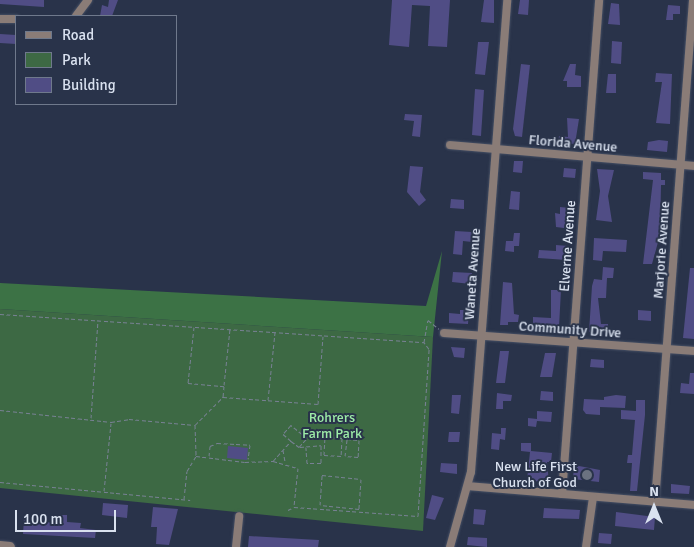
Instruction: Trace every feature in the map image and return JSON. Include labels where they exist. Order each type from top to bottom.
[{"type":"street","points":[[77,15],[88,0]]},
{"type":"street","name":"Waneta Avenue","points":[[450,547],[468,486],[507,0]]},
{"type":"street","name":"Elverne Avenue","points":[[562,494],[599,0]]},
{"type":"street","name":"Marjorie Avenue","points":[[656,502],[693,0]]},
{"type":"street","points":[[0,19],[15,20]]},
{"type":"street","name":"Florida Avenue","points":[[450,144],[495,150],[694,166]]},
{"type":"street","name":"Community Drive","points":[[444,332],[694,352]]},
{"type":"street","points":[[468,486],[694,505]]},
{"type":"street","points":[[586,547],[593,496]]},
{"type":"street","points":[[236,547],[239,516]]},
{"type":"street","points":[[0,546],[10,547]]},
{"type":"path","points":[[0,314],[424,342]]},
{"type":"path","points":[[91,420],[98,319]]},
{"type":"path","points":[[288,510],[294,508],[418,516],[429,349],[424,342],[428,320],[444,332]]},
{"type":"path","points":[[194,326],[188,383],[224,386]]},
{"type":"path","points":[[184,499],[186,471],[196,456],[195,425],[223,397],[231,328]]},
{"type":"path","points":[[268,400],[275,331]]},
{"type":"path","points":[[223,397],[318,404],[323,335]]},
{"type":"path","points":[[0,410],[111,422],[129,419],[195,425]]},
{"type":"path","points":[[104,492],[111,422]]},
{"type":"path","points":[[299,447],[306,438],[291,425],[284,434],[299,447],[324,445]]},
{"type":"path","points":[[341,456],[342,438],[325,436],[324,455],[341,456],[345,456],[358,457],[359,440],[347,440],[345,456]]},
{"type":"path","points":[[273,461],[291,441]]},
{"type":"path","points":[[209,457],[210,446],[217,443],[250,445],[248,460]]},
{"type":"path","points":[[306,447],[307,463],[321,463],[321,445]]},
{"type":"path","points":[[283,450],[286,462]]},
{"type":"path","points":[[196,456],[286,462],[298,468],[294,508]]},
{"type":"path","points":[[314,509],[320,505],[359,509],[361,479],[322,475],[320,505]]},
{"type":"path","points":[[0,482],[190,500]]},
{"type":"green space","points":[[442,251],[433,337],[0,309],[0,283],[426,306]]},
{"type":"green space","name":"Rohrers Farm Park","points":[[0,309],[433,337],[423,531],[0,488]]},
{"type":"building","points":[[0,0],[44,0],[44,7],[0,4]]},
{"type":"building","points":[[109,0],[118,0],[112,15],[100,15],[102,5],[108,7]]},
{"type":"building","points":[[392,0],[450,0],[447,47],[428,46],[430,6],[412,5],[409,47],[389,45]]},
{"type":"building","points":[[484,0],[494,0],[494,23],[481,22]]},
{"type":"building","points":[[520,0],[529,0],[528,15],[518,14]]},
{"type":"building","points":[[611,3],[619,4],[620,25],[608,24]]},
{"type":"building","points":[[668,5],[680,6],[680,14],[673,14],[673,20],[666,20]]},
{"type":"building","points":[[0,34],[15,35],[15,44],[0,43]]},
{"type":"building","points":[[612,41],[622,42],[621,64],[611,63]]},
{"type":"building","points":[[478,42],[489,42],[485,75],[475,74]]},
{"type":"building","points":[[521,64],[530,65],[522,137],[515,136],[513,129]]},
{"type":"building","points":[[570,64],[576,64],[575,75],[581,76],[581,87],[567,87],[567,81],[563,81]]},
{"type":"building","points":[[656,73],[672,74],[670,124],[656,123],[662,82],[655,82]]},
{"type":"building","points":[[608,74],[616,74],[616,93],[606,93]]},
{"type":"building","points":[[475,89],[484,90],[481,136],[472,135]]},
{"type":"building","points":[[405,114],[422,115],[420,137],[412,136],[414,121],[404,120]]},
{"type":"building","points":[[567,118],[579,119],[575,144],[558,143],[559,136],[568,137]]},
{"type":"building","points":[[668,141],[667,152],[647,150],[648,142]]},
{"type":"building","points":[[514,161],[523,161],[522,173],[513,172]]},
{"type":"building","points":[[410,166],[423,167],[420,192],[426,200],[419,206],[407,192]]},
{"type":"building","points":[[564,168],[576,169],[575,178],[563,177]]},
{"type":"building","points":[[597,169],[614,170],[608,196],[612,222],[596,220],[600,191]]},
{"type":"building","points":[[643,172],[661,173],[661,180],[665,180],[665,185],[661,185],[660,235],[652,264],[643,264],[653,180],[643,179]]},
{"type":"building","points":[[511,191],[520,192],[519,210],[509,209]]},
{"type":"building","points":[[451,199],[464,200],[464,209],[450,208]]},
{"type":"building","points":[[560,207],[570,208],[564,228],[556,227],[555,213],[560,214]]},
{"type":"building","points":[[455,231],[472,232],[472,242],[463,241],[462,255],[453,254]]},
{"type":"building","points":[[514,233],[520,233],[519,246],[514,246],[514,252],[505,251],[506,241],[513,241]]},
{"type":"building","points":[[594,238],[627,240],[626,252],[603,251],[602,261],[593,260]]},
{"type":"building","points":[[556,245],[568,246],[567,260],[538,258],[539,250],[556,251]]},
{"type":"building","points":[[603,267],[614,268],[613,278],[607,278],[606,298],[598,298],[601,324],[608,324],[608,333],[589,332],[592,286],[594,279],[602,280]]},
{"type":"building","points":[[690,268],[694,268],[694,339],[683,338]]},
{"type":"building","points":[[453,272],[472,273],[471,284],[452,282]]},
{"type":"building","points":[[503,282],[512,283],[514,314],[519,315],[518,322],[508,322],[508,325],[500,325]]},
{"type":"building","points":[[551,290],[561,290],[559,327],[533,323],[533,317],[551,318]]},
{"type":"building","points":[[460,310],[469,310],[468,324],[449,323],[449,313],[460,314]]},
{"type":"building","points":[[638,310],[651,311],[651,321],[638,320]]},
{"type":"building","points":[[451,347],[465,348],[464,358],[454,357]]},
{"type":"building","points":[[500,351],[509,351],[505,383],[496,383]]},
{"type":"building","points":[[545,353],[556,353],[552,377],[540,377]]},
{"type":"building","points":[[591,359],[604,360],[604,368],[590,367]]},
{"type":"building","points":[[690,373],[694,373],[694,394],[680,393],[681,383],[689,384]]},
{"type":"building","points":[[541,391],[553,392],[553,401],[540,400]]},
{"type":"building","points":[[497,393],[512,395],[511,401],[503,401],[503,409],[496,409]]},
{"type":"building","points":[[452,395],[461,395],[459,414],[451,413]]},
{"type":"building","points":[[626,396],[625,408],[600,407],[600,415],[586,414],[583,410],[584,399],[604,400],[604,397]]},
{"type":"building","points":[[636,400],[645,400],[645,415],[637,491],[630,491],[632,463],[627,463],[628,455],[632,455],[635,420],[621,419],[621,410],[636,411]]},
{"type":"building","points":[[537,411],[552,412],[551,422],[537,421],[536,427],[528,426],[528,418],[537,419]]},
{"type":"building","points":[[501,428],[506,428],[505,440],[500,439],[499,450],[491,449],[492,433],[501,434]]},
{"type":"building","points":[[449,432],[460,432],[459,442],[448,442]]},
{"type":"building","points":[[521,443],[531,443],[531,451],[552,453],[551,462],[547,462],[549,483],[527,480],[530,452],[521,451]]},
{"type":"building","points":[[228,446],[248,448],[247,460],[227,458]]},
{"type":"building","points":[[441,463],[457,464],[457,474],[440,472]]},
{"type":"building","name":"New Life First Church of God","points":[[574,465],[600,470],[599,482],[573,479]]},
{"type":"building","points":[[671,484],[690,486],[689,494],[671,493]]},
{"type":"building","points":[[432,495],[444,498],[435,520],[426,518]]},
{"type":"building","points":[[103,503],[128,505],[127,518],[102,515]]},
{"type":"building","points":[[153,507],[178,509],[169,545],[156,544],[157,527],[151,527]]},
{"type":"building","points":[[544,508],[580,510],[579,519],[543,518]]},
{"type":"building","points":[[474,509],[486,510],[484,525],[473,524]]},
{"type":"building","points":[[616,512],[655,517],[654,530],[615,526]]},
{"type":"building","points":[[59,515],[67,515],[67,522],[81,523],[80,528],[96,530],[95,538],[23,534],[24,518],[58,524]]},
{"type":"building","points":[[599,533],[612,534],[611,544],[598,543]]},
{"type":"building","points":[[249,536],[319,540],[318,547],[248,547]]},
{"type":"building","points":[[468,537],[487,538],[487,547],[467,545]]},
{"type":"place","name":"New Life First Church of God","points":[[587,475]]}]
